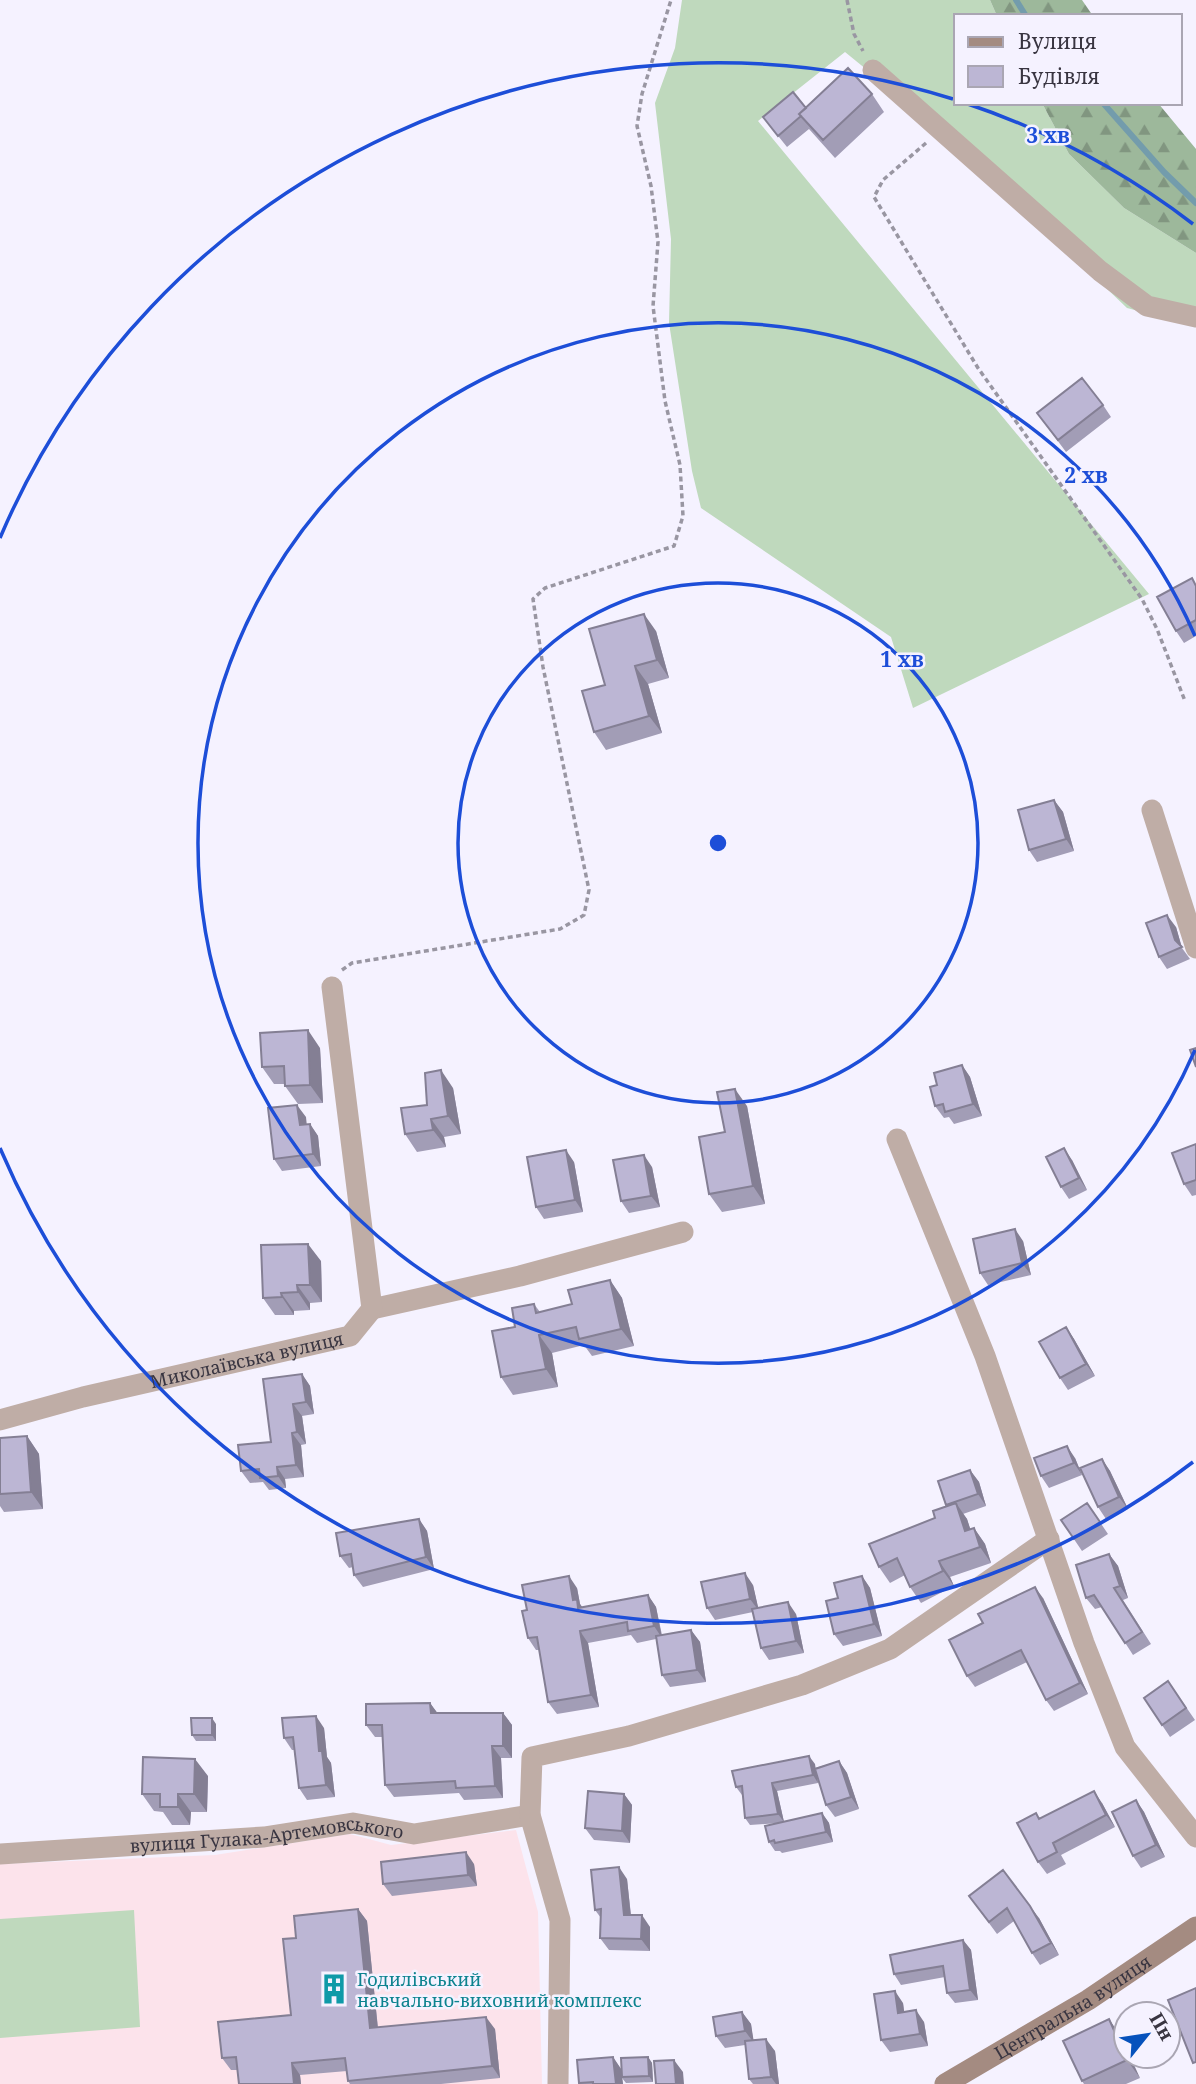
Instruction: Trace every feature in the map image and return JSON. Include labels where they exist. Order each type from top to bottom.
[{"type":"main road","name":"Центральна вулиця","points":[[945,2084],[1088,2000],[1196,1927]]},
{"type":"street","points":[[873,70],[1100,271],[1147,306],[1196,317]]},
{"type":"street","points":[[1152,810],[1196,948]]},
{"type":"street","points":[[332,987],[372,1310],[520,1276],[683,1232]]},
{"type":"street","points":[[897,1139],[985,1356],[1084,1643],[1125,1747],[1196,1837]]},
{"type":"street","name":"Миколаївська вулиця","points":[[0,1420],[83,1397],[350,1336],[372,1310]]},
{"type":"street","points":[[558,2084],[560,1920],[530,1815],[532,1757],[629,1736],[789,1689],[890,1649],[1049,1539]]},
{"type":"street","name":"вулиця Гулака-Артемовського","points":[[0,1854],[264,1837],[354,1823],[414,1834],[530,1815]]},
{"type":"path","points":[[332,987],[339,971],[352,963],[561,929],[584,915],[589,890],[543,667],[533,599],[545,587],[674,546],[683,516],[680,465],[665,401],[653,306],[657,242],[651,186],[637,126],[642,94],[671,0]]},
{"type":"path","points":[[847,0],[854,34],[873,70]]},
{"type":"path","points":[[942,131],[883,180],[874,197],[978,368],[1142,599],[1157,629],[1185,701]]},
{"type":"shaded area","points":[[516,1830],[538,1912],[542,2084],[0,2084],[0,1864],[215,1855],[350,1834],[391,1845]]},
{"type":"green space","points":[[682,0],[990,0],[996,14],[954,14],[954,105],[1043,105],[1069,154],[1124,208],[1196,253],[1196,326],[1127,308],[942,131],[845,52],[758,121],[1149,594],[913,708],[891,637],[701,508],[692,471],[669,323],[671,239],[655,103],[675,48]]},
{"type":"green space","points":[[990,0],[1082,0],[1092,14],[996,14]]},
{"type":"green space","points":[[1043,105],[1160,105],[1196,149],[1196,253],[1124,208],[1069,154]]},
{"type":"green space","points":[[134,1910],[140,2027],[0,2038],[0,1919]]},
{"type":"building","points":[[848,68],[872,94],[823,140],[799,114]]},
{"type":"building","points":[[793,92],[806,108],[799,114],[801,116],[778,136],[763,117]]},
{"type":"building","points":[[1082,378],[1103,405],[1058,440],[1037,413]]},
{"type":"building","points":[[1192,578],[1196,586],[1196,620],[1176,631],[1157,597]]},
{"type":"building","points":[[644,614],[657,660],[635,666],[649,716],[594,732],[582,691],[605,685],[589,629]]},
{"type":"building","points":[[1054,800],[1066,839],[1029,850],[1018,810]]},
{"type":"building","points":[[1167,915],[1175,940],[1182,947],[1159,957],[1146,923]]},
{"type":"building","points":[[308,1030],[310,1085],[285,1086],[284,1066],[262,1067],[260,1033]]},
{"type":"building","points":[[1196,1048],[1196,1067],[1190,1050]]},
{"type":"building","points":[[962,1065],[973,1104],[945,1112],[943,1104],[935,1106],[930,1087],[937,1085],[934,1073]]},
{"type":"building","points":[[441,1070],[448,1116],[431,1119],[433,1130],[405,1134],[401,1108],[427,1105],[425,1073]]},
{"type":"building","points":[[735,1089],[753,1186],[709,1194],[699,1137],[725,1132],[717,1092]]},
{"type":"building","points":[[297,1105],[300,1125],[310,1124],[313,1154],[274,1159],[268,1108]]},
{"type":"building","points":[[1196,1144],[1196,1180],[1184,1184],[1172,1153]]},
{"type":"building","points":[[1064,1148],[1079,1178],[1061,1187],[1046,1157]]},
{"type":"building","points":[[566,1150],[575,1200],[536,1207],[527,1157]]},
{"type":"building","points":[[644,1155],[651,1196],[621,1201],[613,1160]]},
{"type":"building","points":[[1015,1229],[1022,1263],[980,1273],[973,1239]]},
{"type":"building","points":[[308,1244],[310,1285],[297,1285],[298,1292],[281,1293],[282,1297],[263,1298],[261,1245]]},
{"type":"building","points":[[610,1280],[621,1329],[579,1339],[576,1327],[539,1335],[546,1369],[501,1377],[492,1331],[515,1327],[512,1308],[534,1304],[536,1313],[572,1304],[568,1290]]},
{"type":"building","points":[[1066,1327],[1086,1364],[1060,1378],[1039,1342]]},
{"type":"building","points":[[302,1374],[306,1402],[293,1404],[297,1432],[292,1433],[296,1465],[277,1467],[278,1476],[260,1478],[259,1469],[241,1471],[238,1445],[271,1442],[263,1379]]},
{"type":"building","points":[[27,1436],[31,1492],[0,1494],[0,1438]]},
{"type":"building","points":[[1067,1446],[1074,1463],[1041,1476],[1034,1458]]},
{"type":"building","points":[[1102,1459],[1119,1497],[1098,1507],[1080,1468]]},
{"type":"building","points":[[970,1470],[978,1494],[946,1505],[938,1481]]},
{"type":"building","points":[[956,1503],[965,1531],[974,1528],[980,1547],[939,1561],[943,1571],[910,1587],[897,1558],[879,1567],[869,1544],[935,1518],[933,1511]]},
{"type":"building","points":[[1087,1503],[1100,1522],[1074,1539],[1061,1520]]},
{"type":"building","points":[[419,1519],[426,1557],[354,1575],[351,1554],[340,1556],[336,1533]]},
{"type":"building","points":[[1109,1554],[1120,1586],[1114,1588],[1142,1632],[1125,1643],[1094,1595],[1086,1598],[1076,1565]]},
{"type":"building","points":[[745,1573],[750,1599],[707,1608],[701,1582]]},
{"type":"building","points":[[569,1576],[573,1600],[577,1599],[578,1608],[648,1595],[654,1626],[628,1631],[627,1622],[580,1631],[591,1695],[548,1702],[537,1637],[528,1638],[522,1611],[527,1610],[522,1585]]},
{"type":"building","points":[[862,1576],[874,1624],[834,1634],[826,1601],[838,1598],[834,1583]]},
{"type":"building","points":[[1035,1587],[1080,1683],[1046,1700],[1021,1650],[967,1676],[949,1640],[983,1623],[978,1614]]},
{"type":"building","points":[[788,1602],[796,1641],[761,1648],[752,1609]]},
{"type":"building","points":[[691,1630],[697,1670],[662,1675],[656,1636]]},
{"type":"building","points":[[1168,1681],[1186,1708],[1162,1725],[1144,1698]]},
{"type":"building","points":[[430,1703],[431,1713],[503,1713],[503,1746],[492,1746],[495,1786],[456,1788],[455,1781],[385,1785],[382,1725],[366,1725],[366,1704]]},
{"type":"building","points":[[316,1716],[326,1785],[299,1788],[293,1737],[284,1738],[282,1718]]},
{"type":"building","points":[[191,1718],[212,1718],[212,1735],[192,1735]]},
{"type":"building","points":[[809,1756],[813,1775],[772,1783],[778,1814],[745,1818],[742,1786],[736,1787],[732,1771]]},
{"type":"building","points":[[143,1757],[195,1759],[194,1794],[178,1794],[178,1807],[160,1807],[160,1794],[142,1794]]},
{"type":"building","points":[[839,1761],[851,1797],[826,1805],[815,1769]]},
{"type":"building","points":[[588,1791],[624,1794],[622,1831],[585,1828]]},
{"type":"building","points":[[1094,1791],[1106,1815],[1053,1843],[1057,1852],[1038,1862],[1017,1823],[1036,1813],[1039,1819]]},
{"type":"building","points":[[1136,1800],[1156,1845],[1133,1856],[1112,1812]]},
{"type":"building","points":[[822,1813],[826,1832],[769,1842],[765,1826]]},
{"type":"building","points":[[466,1852],[468,1875],[383,1884],[381,1862]]},
{"type":"building","points":[[619,1867],[624,1915],[642,1915],[641,1939],[600,1938],[601,1909],[595,1910],[591,1870]]},
{"type":"building","points":[[1003,1870],[1030,1906],[1051,1943],[1032,1953],[1007,1908],[989,1922],[969,1896]]},
{"type":"building","name":"Годилівський навчально-виховний комплекс","points":[[358,1909],[370,2028],[486,2017],[492,2066],[348,2081],[345,2058],[292,2063],[294,2084],[239,2084],[236,2057],[222,2058],[218,2022],[291,2015],[283,1939],[296,1938],[294,1916]]},
{"type":"building","points":[[963,1940],[970,1990],[947,1993],[943,1966],[894,1974],[890,1955]]},
{"type":"building","points":[[1196,1988],[1196,2062],[1193,2063],[1182,2035],[1182,2000],[1168,2000]]},
{"type":"building","points":[[895,1991],[898,2013],[916,2010],[920,2034],[881,2040],[874,1994]]},
{"type":"building","points":[[742,2012],[745,2031],[716,2036],[713,2017]]},
{"type":"building","points":[[1109,2019],[1112,2026],[1112,2067],[1082,2081],[1063,2041]]},
{"type":"building","points":[[766,2039],[771,2077],[749,2079],[745,2041]]},
{"type":"building","points":[[613,2057],[616,2084],[579,2083],[577,2060]]},
{"type":"building","points":[[648,2057],[649,2076],[622,2077],[621,2058]]},
{"type":"building","points":[[674,2060],[676,2084],[656,2084],[654,2061]]},
{"type":"waterway","points":[[1016,0],[1025,14]]},
{"type":"waterway","points":[[1105,105],[1164,172],[1196,203]]},
{"type":"place","name":"Годилівський навчально-виховний комплекс","points":[[334,1989]]}]
